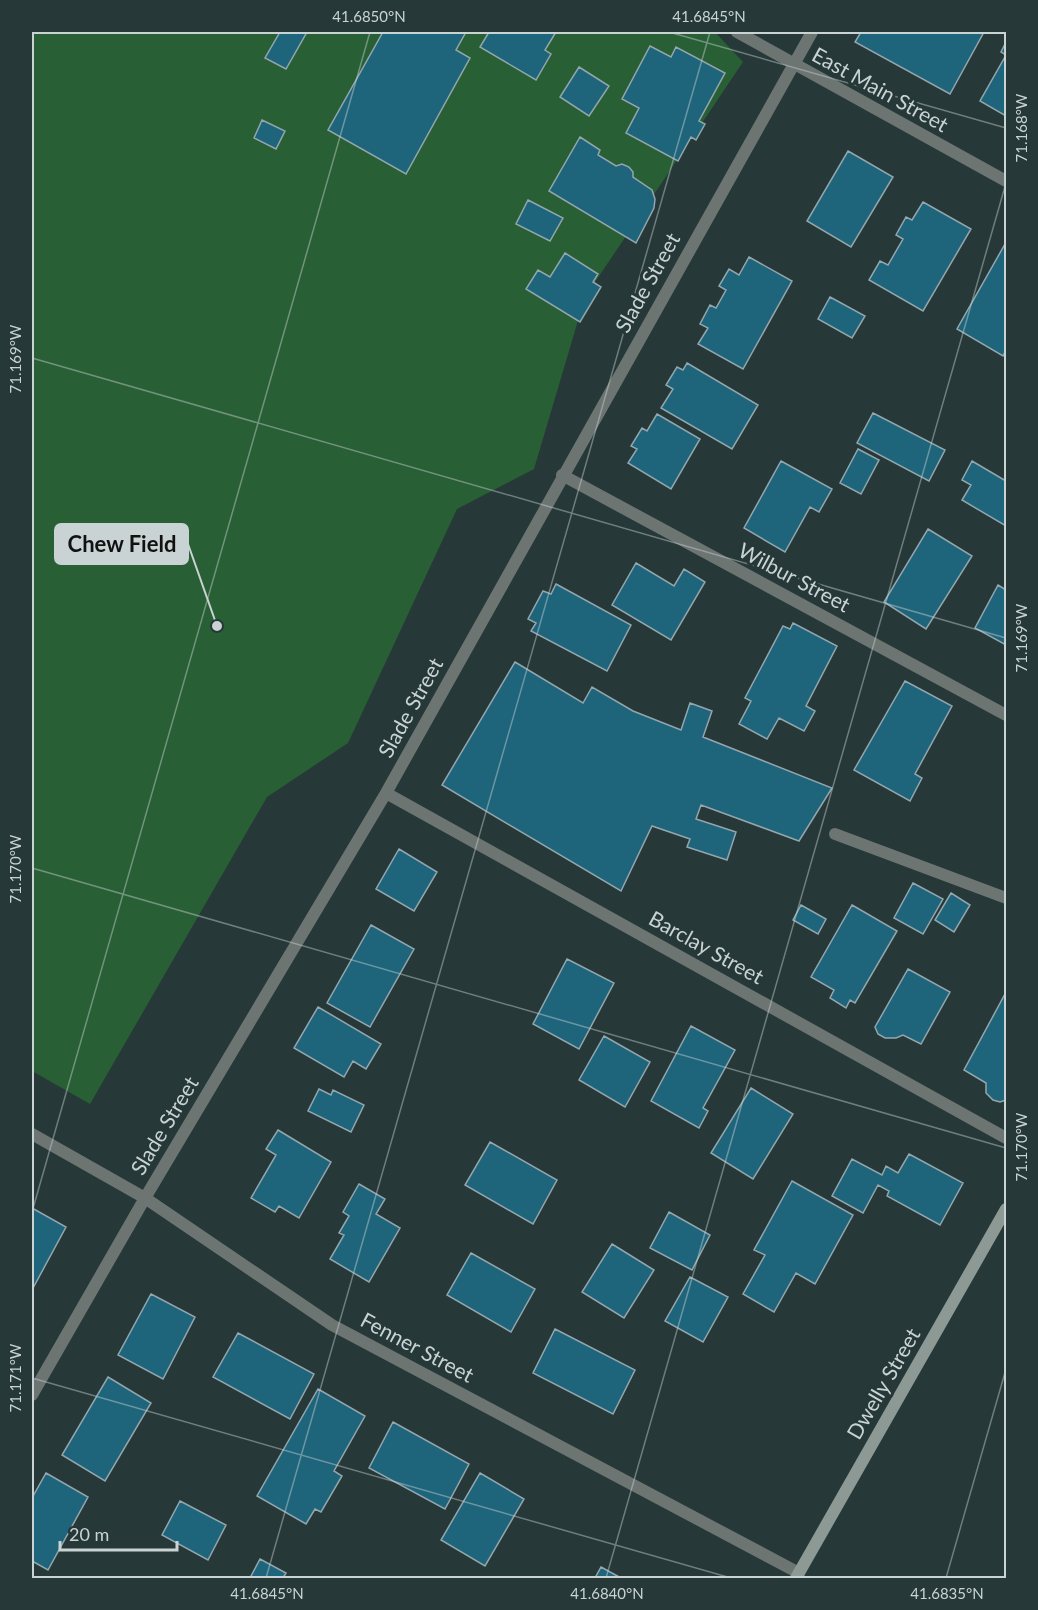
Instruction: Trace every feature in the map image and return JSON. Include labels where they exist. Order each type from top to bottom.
[{"type":"main road","name":"Dwelly Street","points":[[797,1576],[1006,1209]]},
{"type":"street","name":"East Main Street","points":[[736,32],[1006,181]]},
{"type":"street","name":"Slade Street","points":[[32,1395],[145,1198],[386,794],[562,475],[812,32]]},
{"type":"street","name":"Wilbur Street","points":[[562,475],[1006,715]]},
{"type":"street","name":"Barclay Street","points":[[386,794],[1006,1138]]},
{"type":"street","points":[[835,834],[1006,898]]},
{"type":"street","name":"Fenner Street","points":[[32,1134],[145,1198],[332,1325],[797,1576]]},
{"type":"green space","points":[[32,32],[715,32],[743,62],[585,297],[534,469],[457,509],[348,743],[267,797],[90,1104],[32,1071]]},
{"type":"building","points":[[280,32],[307,32],[286,69],[265,58]]},
{"type":"building","points":[[383,32],[466,32],[456,50],[470,58],[406,174],[328,130]]},
{"type":"building","points":[[489,32],[556,32],[545,50],[551,54],[536,80],[480,47]]},
{"type":"building","points":[[861,32],[984,32],[950,94],[855,42]]},
{"type":"building","points":[[1006,42],[1006,55],[1001,52]]},
{"type":"building","points":[[650,46],[671,57],[676,47],[725,73],[699,121],[705,124],[696,140],[691,137],[678,161],[626,133],[639,108],[622,99]]},
{"type":"building","points":[[1006,55],[1006,116],[980,101]]},
{"type":"building","points":[[579,67],[609,86],[589,116],[560,97]]},
{"type":"building","points":[[262,120],[285,131],[276,149],[254,138]]},
{"type":"building","points":[[580,137],[600,150],[598,155],[616,166],[622,164],[629,167],[633,172],[633,177],[652,190],[655,199],[654,208],[636,243],[549,191]]},
{"type":"building","points":[[848,151],[893,177],[851,247],[807,221]]},
{"type":"building","points":[[528,200],[563,218],[550,241],[516,224]]},
{"type":"building","points":[[923,202],[971,229],[923,311],[869,280],[880,261],[888,265],[903,239],[896,235],[906,217],[912,220]]},
{"type":"building","points":[[1005,244],[1006,350],[1003,356],[957,329]]},
{"type":"building","points":[[565,253],[598,274],[593,282],[601,287],[580,322],[526,289],[538,270],[550,277]]},
{"type":"building","points":[[749,257],[792,281],[743,369],[698,344],[708,328],[700,324],[710,305],[716,308],[726,290],[719,286],[729,269],[739,275]]},
{"type":"building","points":[[830,297],[865,316],[852,338],[818,319]]},
{"type":"building","points":[[687,363],[758,405],[732,449],[661,408],[673,389],[666,385],[677,367],[683,370]]},
{"type":"building","points":[[873,413],[945,450],[929,481],[857,443]]},
{"type":"building","points":[[657,414],[700,439],[671,489],[628,463],[637,449],[631,446],[642,428],[647,431]]},
{"type":"building","points":[[858,449],[879,460],[861,494],[840,483]]},
{"type":"building","points":[[781,461],[832,489],[819,512],[810,507],[785,552],[744,528]]},
{"type":"building","points":[[972,461],[1006,481],[1006,526],[962,500],[971,485],[962,480]]},
{"type":"building","points":[[928,529],[972,556],[926,629],[884,602]]},
{"type":"building","points":[[636,563],[674,586],[684,569],[705,582],[671,640],[612,605]]},
{"type":"building","points":[[556,584],[631,625],[607,671],[531,631],[536,623],[528,619],[543,591],[551,594]]},
{"type":"building","points":[[998,585],[1006,590],[1006,645],[975,628]]},
{"type":"building","points":[[793,623],[837,646],[806,706],[815,711],[804,731],[779,718],[767,739],[739,724],[751,701],[745,698],[783,626],[790,629]]},
{"type":"building","points":[[515,662],[583,703],[592,687],[633,711],[681,730],[690,703],[712,711],[703,737],[832,788],[799,841],[701,805],[696,819],[736,832],[727,860],[687,847],[690,839],[652,826],[621,891],[442,785]]},
{"type":"building","points":[[905,681],[952,706],[915,774],[922,778],[910,801],[854,770]]},
{"type":"building","points":[[399,849],[437,872],[414,911],[376,889]]},
{"type":"building","points":[[913,883],[943,899],[923,934],[894,918]]},
{"type":"building","points":[[951,893],[970,905],[954,932],[935,920]]},
{"type":"building","points":[[801,905],[826,919],[818,934],[793,920]]},
{"type":"building","points":[[852,905],[897,931],[855,1003],[850,1000],[846,1008],[830,998],[834,990],[811,977]]},
{"type":"building","points":[[371,925],[414,949],[370,1027],[327,1003]]},
{"type":"building","points":[[567,959],[614,983],[579,1049],[533,1024]]},
{"type":"building","points":[[908,969],[950,992],[921,1044],[903,1035],[896,1038],[885,1038],[878,1034],[875,1027]]},
{"type":"building","points":[[1005,994],[1006,1100],[1000,1102],[993,1100],[986,1093],[986,1083],[964,1070]]},
{"type":"building","points":[[318,1007],[381,1044],[366,1069],[353,1061],[344,1077],[294,1048]]},
{"type":"building","points":[[691,1026],[735,1050],[703,1108],[708,1111],[699,1128],[651,1101]]},
{"type":"building","points":[[604,1036],[650,1062],[625,1107],[579,1080]]},
{"type":"building","points":[[751,1088],[793,1114],[753,1179],[711,1153]]},
{"type":"building","points":[[319,1089],[331,1095],[333,1090],[364,1105],[351,1132],[308,1111]]},
{"type":"building","points":[[278,1130],[331,1162],[299,1218],[279,1206],[275,1212],[251,1198],[276,1155],[266,1149]]},
{"type":"building","points":[[490,1142],[557,1180],[533,1224],[465,1185]]},
{"type":"building","points":[[909,1154],[963,1183],[940,1225],[887,1196],[889,1191],[878,1185],[863,1213],[832,1196],[852,1159],[882,1175],[886,1166],[898,1173]]},
{"type":"building","points":[[792,1181],[853,1215],[815,1284],[796,1273],[774,1312],[743,1294],[765,1255],[754,1250]]},
{"type":"building","points":[[359,1184],[385,1199],[376,1214],[400,1228],[369,1282],[330,1259],[344,1235],[339,1233],[349,1216],[343,1212]]},
{"type":"building","points":[[32,1208],[66,1227],[32,1290]]},
{"type":"building","points":[[669,1212],[710,1235],[692,1270],[650,1248]]},
{"type":"building","points":[[612,1244],[654,1270],[624,1318],[582,1292]]},
{"type":"building","points":[[471,1253],[535,1289],[511,1332],[447,1295]]},
{"type":"building","points":[[690,1277],[728,1297],[703,1342],[665,1321]]},
{"type":"building","points":[[151,1294],[195,1317],[163,1379],[118,1355]]},
{"type":"building","points":[[555,1329],[635,1370],[613,1414],[533,1373]]},
{"type":"building","points":[[238,1333],[314,1374],[290,1419],[213,1377]]},
{"type":"building","points":[[108,1377],[151,1403],[105,1481],[62,1455]]},
{"type":"building","points":[[318,1389],[365,1416],[334,1471],[342,1476],[321,1512],[315,1509],[306,1524],[257,1496]]},
{"type":"building","points":[[393,1422],[469,1464],[445,1509],[369,1468]]},
{"type":"building","points":[[46,1473],[88,1497],[48,1570],[32,1561],[32,1498]]},
{"type":"building","points":[[480,1473],[524,1499],[485,1566],[441,1540]]},
{"type":"building","points":[[180,1501],[226,1525],[208,1560],[162,1535]]},
{"type":"building","points":[[260,1559],[286,1573],[283,1578],[250,1578]]},
{"type":"building","points":[[601,1567],[621,1578],[595,1578]]},
{"type":"place","name":"Chew Field","points":[[217,626]]}]
